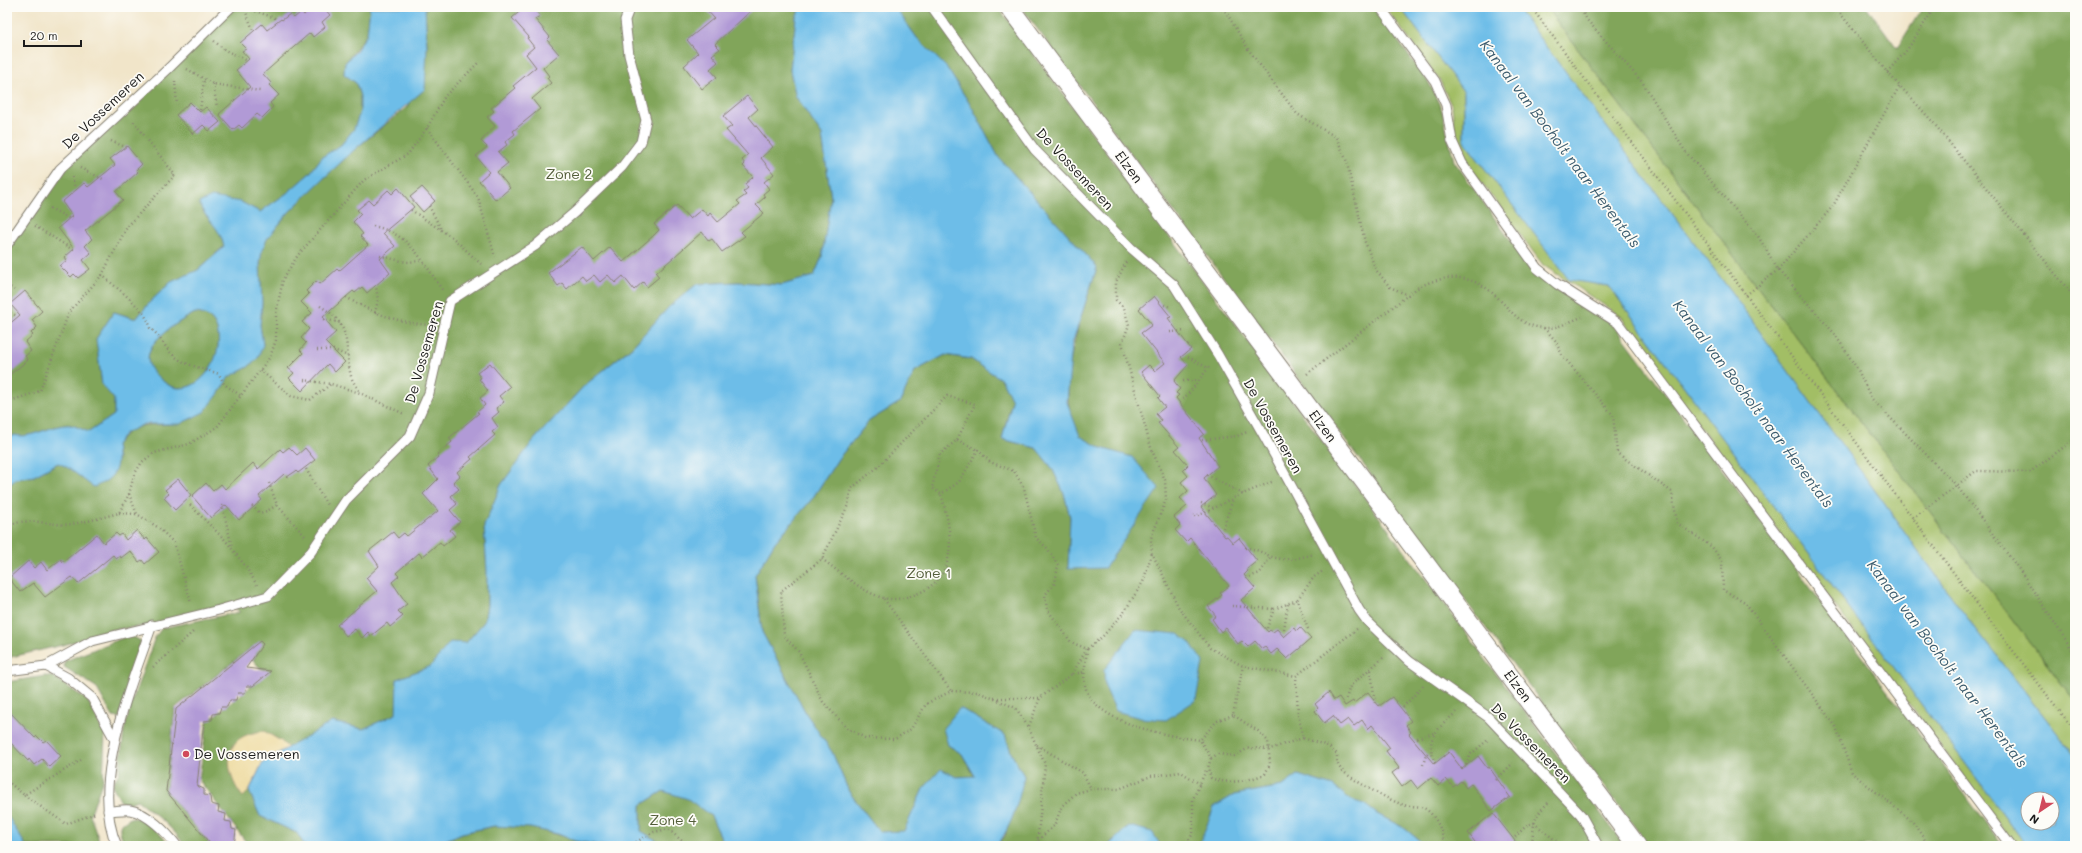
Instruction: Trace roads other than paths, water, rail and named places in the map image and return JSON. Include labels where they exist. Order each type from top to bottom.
[{"type":"street","name":"Elzen","points":[[1009,7],[1637,846]]},
{"type":"lane","name":"De Vossemeren","points":[[7,245],[60,168],[174,63],[231,7]]},
{"type":"lane","name":"De Vossemeren","points":[[152,625],[194,614],[219,610],[268,596],[316,544],[346,500],[410,436],[430,393],[450,301],[535,246],[575,212],[622,167],[640,142],[646,120],[629,55],[625,20],[630,7]]},
{"type":"lane","name":"De Vossemeren","points":[[932,7],[1035,150],[1132,250],[1174,285],[1218,355],[1333,564],[1359,610],[1367,621],[1409,661],[1488,717],[1524,753],[1581,815],[1598,846]]},
{"type":"lane","points":[[1380,7],[1436,81],[1446,105],[1452,141],[1462,163],[1533,261],[1557,284],[1618,323],[2011,846]]},
{"type":"lane","points":[[7,670],[46,666],[92,640],[152,625]]},
{"type":"lane","points":[[118,846],[111,832],[108,811],[109,780],[115,740],[131,686],[152,625]]},
{"type":"lane","points":[[46,666],[68,678],[92,698],[115,740]]},
{"type":"lane","points":[[108,811],[131,810],[142,815],[164,832],[177,846]]},
{"type":"water","points":[[370,7],[425,7],[427,47],[425,89],[354,150],[322,180],[289,212],[267,239],[262,250],[260,264],[262,303],[260,325],[263,345],[258,358],[248,367],[229,377],[217,396],[204,412],[180,424],[144,424],[124,434],[116,445],[117,460],[115,471],[108,480],[102,484],[94,487],[68,468],[58,463],[34,476],[16,479],[7,487],[7,439],[15,435],[21,436],[35,434],[64,425],[71,425],[89,432],[114,415],[114,399],[102,385],[96,339],[114,312],[136,319],[150,302],[171,282],[198,270],[224,247],[219,233],[199,203],[212,197],[241,202],[260,212],[287,193],[310,173],[322,157],[341,145],[354,129],[360,112],[360,96],[356,83],[344,74],[345,63],[356,51],[367,34]],"holes":[[[195,313],[208,317],[216,326],[218,338],[217,352],[212,365],[203,377],[192,385],[179,388],[169,385],[155,374],[149,364],[148,355],[152,346],[177,323]]]},
{"type":"water","points":[[801,7],[895,7],[917,38],[947,68],[973,109],[999,158],[1097,267],[1072,344],[1067,402],[1080,436],[1101,448],[1132,457],[1159,488],[1105,568],[1068,569],[1070,517],[1064,493],[1052,468],[1036,448],[1002,439],[1012,401],[1002,380],[971,359],[945,355],[915,371],[900,402],[869,421],[838,459],[812,499],[775,542],[755,575],[762,632],[807,715],[832,752],[849,792],[880,832],[904,831],[923,789],[941,769],[956,777],[975,776],[962,754],[948,745],[943,728],[960,708],[1005,735],[1012,755],[1024,776],[1020,795],[1007,830],[997,846],[725,846],[711,816],[688,799],[663,791],[641,805],[641,831],[666,846],[605,846],[575,841],[558,834],[530,828],[494,826],[462,833],[432,846],[305,846],[297,833],[260,816],[249,791],[263,762],[332,722],[363,729],[396,714],[397,679],[431,666],[450,642],[466,643],[484,622],[487,606],[487,571],[484,526],[501,485],[533,441],[584,386],[632,347],[669,307],[697,284],[738,282],[782,285],[814,276],[822,257],[831,197],[822,135],[796,97],[790,70],[796,17]]},
{"type":"water","name":"Kanaal van Bocholt naar Herentals","points":[[1400,7],[1516,7],[1723,281],[1962,611],[2075,756],[2075,846],[2027,846],[1609,286],[1569,280],[1464,141],[1464,92]]},
{"type":"water","points":[[1135,630],[1179,634],[1191,644],[1203,662],[1196,700],[1166,720],[1140,718],[1116,711],[1105,687],[1104,670]]},
{"type":"water","points":[[1298,775],[1333,786],[1351,800],[1364,804],[1377,814],[1404,828],[1426,846],[1199,846],[1214,807],[1234,795],[1283,786]]},
{"type":"water","points":[[7,815],[26,846],[7,846]]},
{"type":"water","points":[[1129,826],[1152,832],[1161,846],[1108,846]]},
{"type":"place","name":"De Vossemeren","points":[[186,754]]},
{"type":"park label","name":"Zone 2","points":[[569,174]]},
{"type":"park label","name":"Zone 1","points":[[929,573]]},
{"type":"park label","name":"Zone 4","points":[[673,820]]}]
